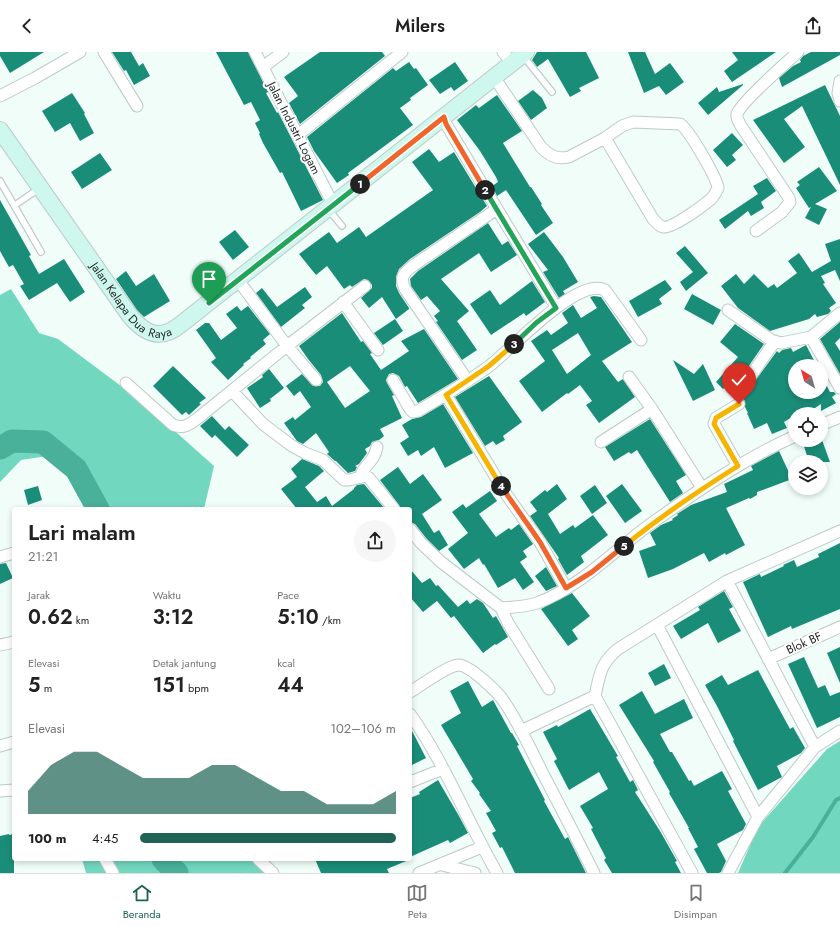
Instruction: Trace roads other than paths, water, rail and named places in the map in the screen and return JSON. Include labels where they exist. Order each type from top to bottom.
[{"type":"main road","name":"Jalan Kelapa Dua Raya","points":[[0,130],[130,316],[142,328],[151,333],[161,334],[174,330],[238,280],[494,77],[516,55]]},
{"type":"street","points":[[0,96],[10,92],[80,52]]},
{"type":"street","points":[[104,52],[138,106]]},
{"type":"street","name":"Jalan Industri Logam","points":[[255,52],[298,135],[331,206]]},
{"type":"street","points":[[263,67],[283,52]]},
{"type":"street","points":[[298,135],[402,52]]},
{"type":"street","points":[[756,231],[782,212],[790,202],[789,198],[741,126],[737,119],[737,114],[744,104],[798,52]]},
{"type":"street","points":[[494,77],[541,146],[550,156],[564,158],[569,157],[605,138],[622,126],[633,122],[680,124],[684,126],[712,172],[718,188],[713,197],[697,210],[670,226],[663,227],[658,225],[605,138]]},
{"type":"street","points":[[840,81],[838,93],[840,100]]},
{"type":"street","points":[[444,117],[446,124],[556,308]]},
{"type":"street","points":[[468,381],[405,290],[402,282],[404,272],[496,209]]},
{"type":"street","points":[[238,280],[287,346],[316,380]]},
{"type":"street","points":[[126,383],[173,424],[180,427],[190,424],[365,286]]},
{"type":"street","points":[[393,380],[410,409],[413,412],[418,411],[446,395],[489,366],[536,323],[556,308],[576,295],[596,288],[605,290],[641,340]]},
{"type":"street","points":[[343,302],[378,350]]},
{"type":"street","points":[[728,310],[771,340],[781,342],[811,337],[840,313]]},
{"type":"street","points":[[811,337],[840,388]]},
{"type":"street","points":[[750,377],[775,341]]},
{"type":"street","points":[[629,377],[702,488]]},
{"type":"street","points":[[232,391],[263,424],[292,446],[323,460],[344,480],[366,476],[369,478],[392,507]]},
{"type":"street","points":[[446,395],[506,494],[540,542],[566,588]]},
{"type":"street","points":[[738,466],[714,424],[716,418],[739,404]]},
{"type":"street","points":[[601,442],[652,410]]},
{"type":"street","points":[[828,422],[840,417]]},
{"type":"street","points":[[501,608],[536,603],[566,588],[592,572],[651,524],[702,488],[760,453],[788,439]]},
{"type":"street","points":[[360,477],[362,470],[374,457],[376,447]]},
{"type":"street","points":[[692,873],[595,696],[603,665],[609,656],[618,649],[727,581],[840,531]]},
{"type":"street","points":[[412,532],[421,543],[441,562],[501,608],[549,689]]},
{"type":"street","points":[[0,557],[12,554]]},
{"type":"street","points":[[727,581],[815,747]]},
{"type":"street","points":[[657,625],[758,817]]},
{"type":"street","name":"Blok BF","points":[[768,659],[840,627]]},
{"type":"street","points":[[0,645],[12,642]]},
{"type":"street","points":[[412,691],[457,665],[462,666],[475,674],[504,701],[594,873]]},
{"type":"street","points":[[521,731],[595,696]]},
{"type":"street","points":[[412,717],[426,736],[482,847],[497,873]]},
{"type":"street","points":[[728,873],[758,817],[815,747],[840,731]]},
{"type":"street","points":[[0,746],[12,743]]},
{"type":"street","points":[[412,781],[444,770]]},
{"type":"street","points":[[0,791],[12,790]]},
{"type":"street","points":[[419,873],[442,865],[482,847]]},
{"type":"street","points":[[106,861],[113,873]]},
{"type":"street","points":[[260,861],[274,873]]},
{"type":"street","points":[[442,865],[475,873]]},
{"type":"lane","points":[[516,55],[552,92]]},
{"type":"lane","points":[[0,181],[41,252]]},
{"type":"lane","points":[[15,205],[40,188]]},
{"type":"lane","points":[[331,206],[342,226]]},
{"type":"waterway","points":[[0,448],[12,441],[43,442],[76,469],[97,507]]},
{"type":"waterway","points":[[785,873],[813,837],[836,800],[840,798]]},
{"type":"waterway","points":[[165,861],[177,873]]}]
